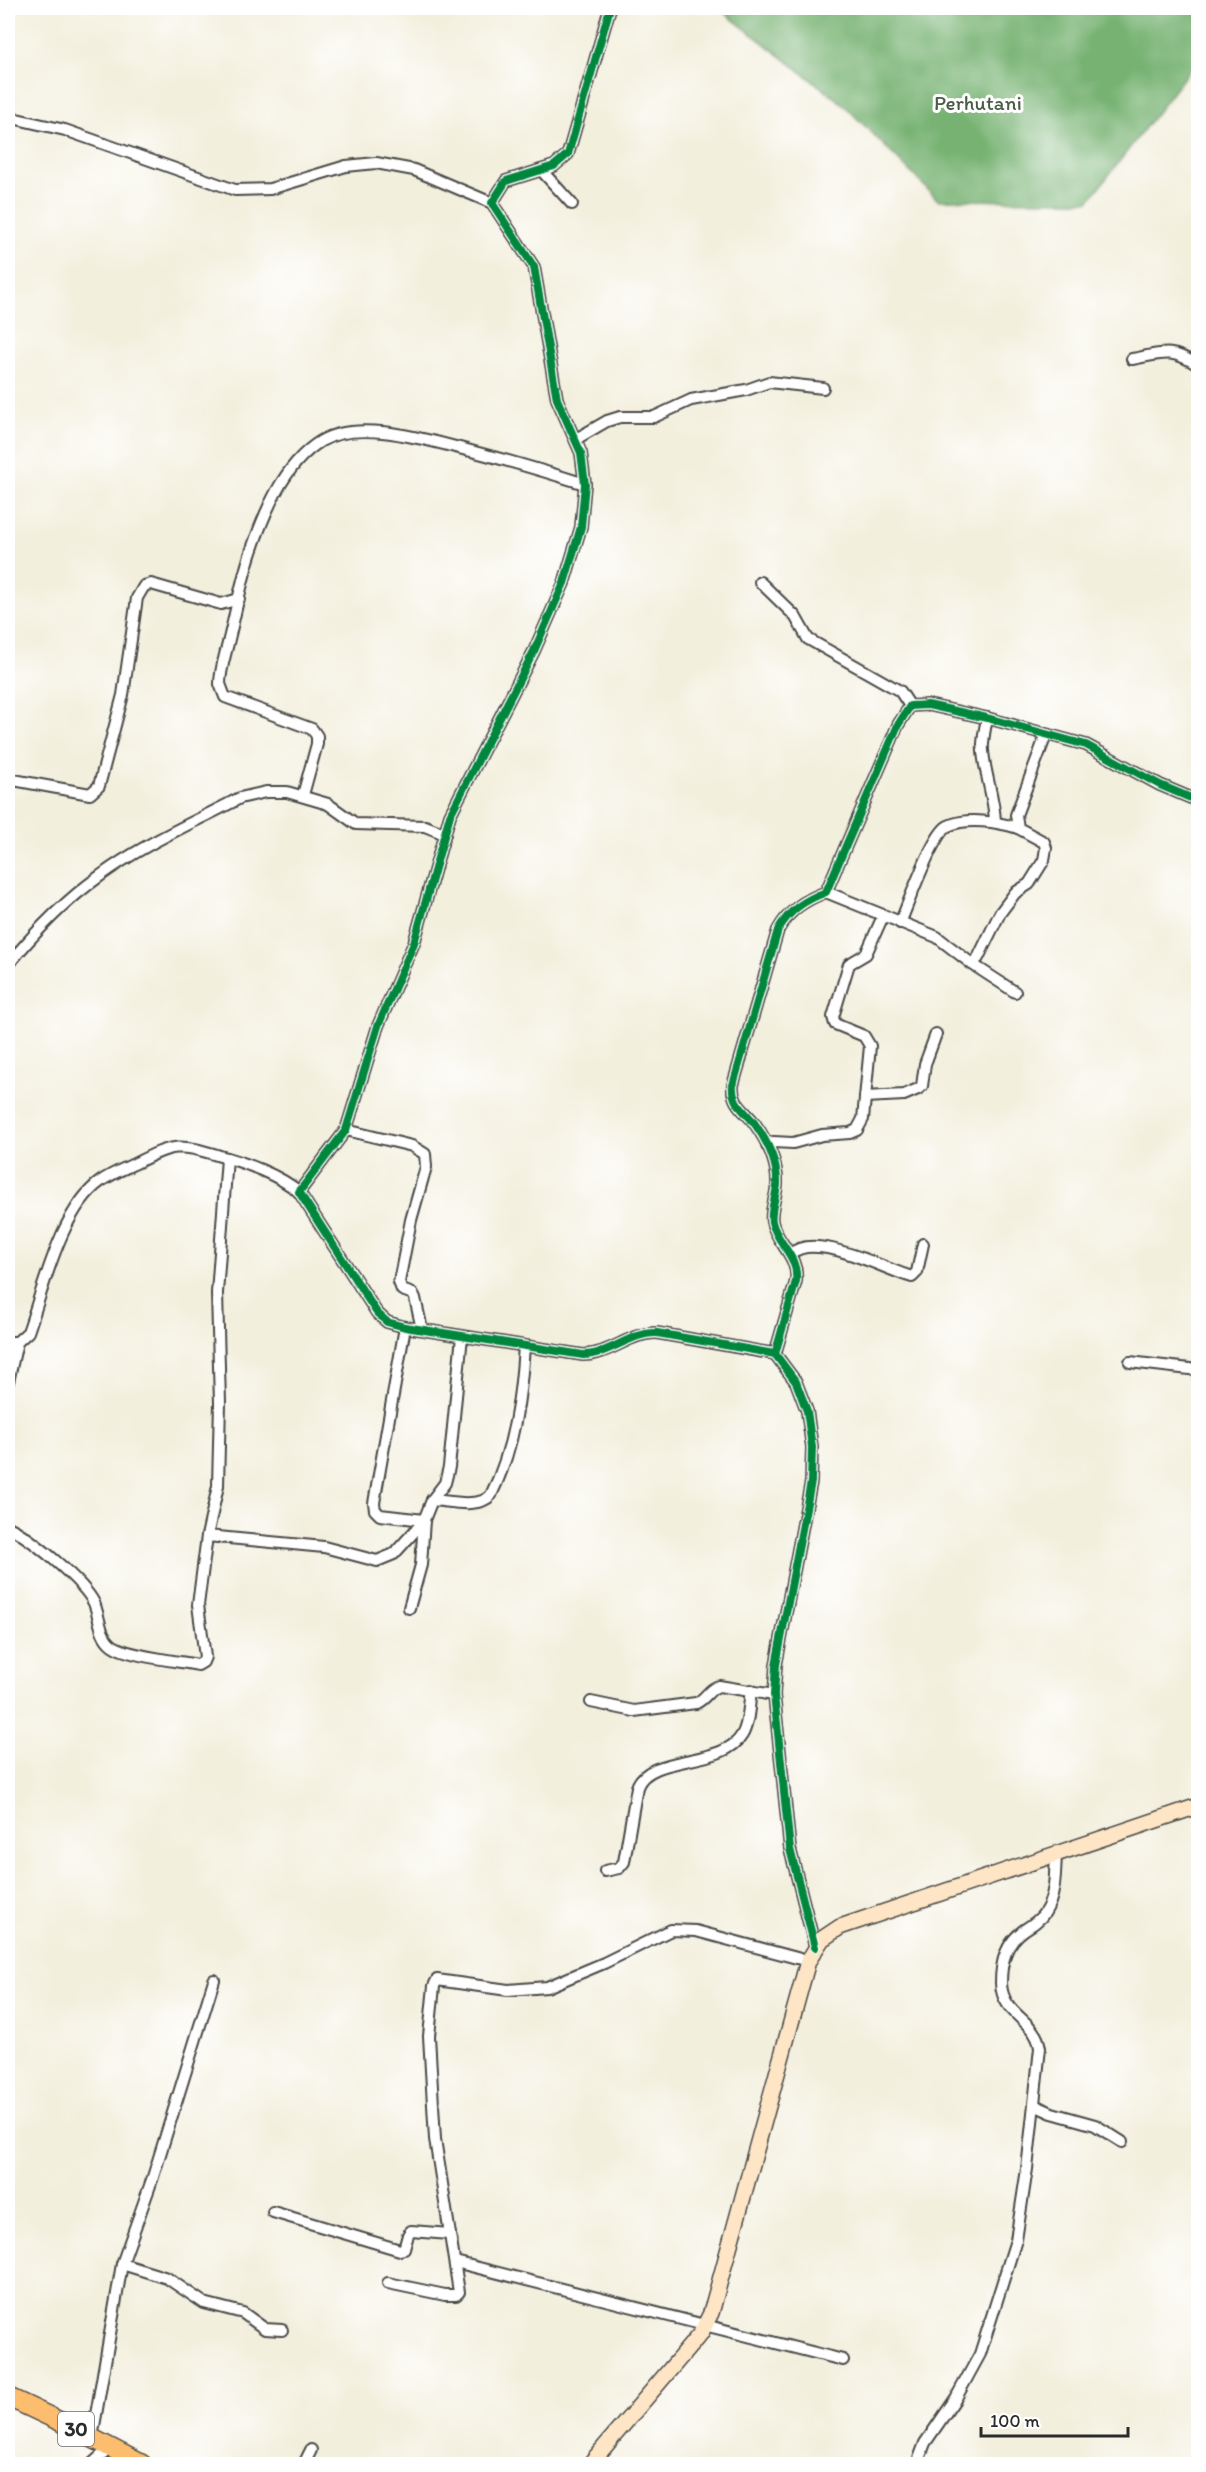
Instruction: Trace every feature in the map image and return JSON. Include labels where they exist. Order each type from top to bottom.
[{"type":"highway","name":"30","points":[[8,2397],[142,2464]]},
{"type":"street","points":[[492,203],[506,181],[562,161],[573,145],[610,8]]},
{"type":"street","points":[[8,117],[65,130],[235,190],[254,192],[270,189],[346,166],[376,163],[414,170],[492,203],[534,267],[556,392],[581,453],[585,484],[581,527],[564,583],[534,651],[456,803],[414,942],[378,1026],[346,1130],[299,1192]]},
{"type":"street","points":[[541,170],[572,204]]},
{"type":"street","points":[[1132,358],[1171,352],[1185,356],[1198,365]]},
{"type":"street","points":[[576,439],[620,417],[654,417],[691,400],[746,390],[768,382],[823,388]]},
{"type":"street","points":[[303,795],[317,744],[317,736],[312,729],[230,699],[222,694],[220,678],[239,599],[259,531],[281,485],[310,448],[332,435],[355,432],[414,436],[532,466],[585,484]]},
{"type":"street","points":[[760,582],[795,616],[808,639],[900,691],[910,706]]},
{"type":"street","points":[[8,779],[90,794],[99,786],[123,695],[137,598],[144,586],[151,584],[221,604],[239,599]]},
{"type":"street","points":[[775,1354],[796,1281],[796,1264],[773,1224],[776,1172],[767,1146],[734,1098],[733,1085],[778,930],[788,915],[798,906],[826,892],[898,725],[910,706],[928,705],[987,718],[1086,745],[1160,785],[1198,801]]},
{"type":"street","points":[[987,718],[983,749],[994,802],[995,821]]},
{"type":"street","points":[[1018,828],[1016,815],[1046,735]]},
{"type":"street","points":[[8,964],[46,924],[92,882],[140,850],[240,798],[266,792],[303,795],[328,804],[356,824],[425,826],[445,834]]},
{"type":"street","points":[[900,922],[933,845],[942,831],[956,824],[995,821],[1018,828],[1044,842],[1046,848],[1044,860],[1029,884],[1015,893],[1000,913],[978,958],[972,964]]},
{"type":"street","points":[[826,892],[937,937],[972,964],[1015,992]]},
{"type":"street","points":[[767,1146],[773,1143],[793,1143],[822,1135],[850,1133],[857,1130],[863,1119],[870,1046],[868,1041],[859,1034],[836,1024],[833,1017],[849,964],[866,954],[883,916]]},
{"type":"street","points":[[865,1097],[893,1097],[915,1092],[922,1086],[925,1064],[936,1034]]},
{"type":"street","points":[[346,1130],[412,1146],[425,1155],[426,1167],[411,1220],[399,1282],[402,1290],[413,1294],[415,1298],[422,1329]]},
{"type":"street","points":[[8,1382],[12,1342],[28,1332],[66,1228],[82,1200],[101,1180],[172,1146],[227,1158],[283,1181],[299,1192],[377,1313],[387,1322],[405,1327],[592,1355],[641,1334],[657,1333],[775,1354],[796,1382],[802,1397],[810,1428],[813,1464],[776,1665],[774,1695],[790,1849],[815,1947]]},
{"type":"street","points":[[8,1527],[30,1540],[81,1585],[95,1605],[102,1630],[112,1645],[129,1652],[198,1665],[203,1662],[205,1657],[198,1605],[207,1536],[218,1486],[220,1404],[217,1293],[227,1158]]},
{"type":"street","points":[[790,1254],[802,1247],[837,1250],[912,1277],[917,1272],[923,1244]]},
{"type":"street","points":[[405,1327],[376,1491],[375,1510],[380,1515],[424,1521]]},
{"type":"street","points":[[409,1608],[421,1565],[424,1521],[432,1500],[445,1483],[449,1467],[462,1336]]},
{"type":"street","points":[[432,1500],[476,1503],[488,1499],[491,1495],[506,1456],[521,1393],[524,1346]]},
{"type":"street","points":[[1130,1362],[1198,1370]]},
{"type":"street","points":[[207,1536],[324,1547],[377,1561],[394,1554],[424,1521]]},
{"type":"street","points":[[591,1702],[623,1709],[648,1710],[696,1703],[701,1701],[711,1689],[719,1686],[774,1695]]},
{"type":"street","points":[[605,1871],[619,1868],[624,1862],[637,1787],[643,1776],[734,1745],[745,1729],[751,1690]]},
{"type":"street","points":[[590,2464],[706,2324],[718,2291],[808,1961],[815,1947],[827,1935],[840,1927],[1198,1806]]},
{"type":"street","points":[[917,2464],[925,2443],[956,2398],[980,2354],[1016,2240],[1040,2049],[1039,2039],[1034,2030],[1007,2006],[1001,1982],[1003,1961],[1012,1940],[1038,1921],[1050,1903],[1056,1853]]},
{"type":"street","points":[[388,2283],[445,2295],[456,2295],[459,2291],[435,2139],[429,2048],[433,1996],[437,1980],[501,1990],[546,1988],[594,1968],[665,1932],[678,1930],[696,1931],[808,1961]]},
{"type":"street","points":[[92,2438],[122,2264],[153,2177],[214,1980]]},
{"type":"street","points":[[1034,2105],[1095,2125],[1122,2142]]},
{"type":"street","points":[[273,2212],[400,2250],[404,2249],[411,2231],[450,2234]]},
{"type":"street","points":[[454,2262],[843,2360]]},
{"type":"street","points":[[122,2264],[167,2278],[204,2303],[243,2313],[265,2329],[282,2330]]},
{"type":"street","points":[[92,2464],[111,2447]]},
{"type":"street","points":[[304,2464],[311,2450]]},
{"type":"green space","name":"Perhutani","points":[[718,8],[1198,8],[1198,59],[1089,201],[938,200],[844,105]]},
{"type":"cycle path","points":[[610,8],[568,154],[554,166],[506,181],[492,203],[534,267],[557,399],[581,453],[585,484],[581,527],[564,583],[534,651],[450,815],[414,943],[378,1026],[346,1130],[299,1192],[377,1313],[387,1322],[405,1327],[583,1355],[602,1351],[638,1336],[657,1333],[775,1354],[796,1382],[807,1411],[812,1447],[811,1482],[776,1665],[774,1695],[790,1849],[815,1947]]},
{"type":"cycle path","points":[[775,1354],[796,1281],[796,1272],[791,1257],[778,1237],[772,1222],[777,1185],[774,1161],[759,1131],[734,1097],[733,1085],[778,930],[798,906],[826,892],[898,725],[910,706],[928,705],[987,718],[1086,745],[1160,785],[1198,801]]}]
